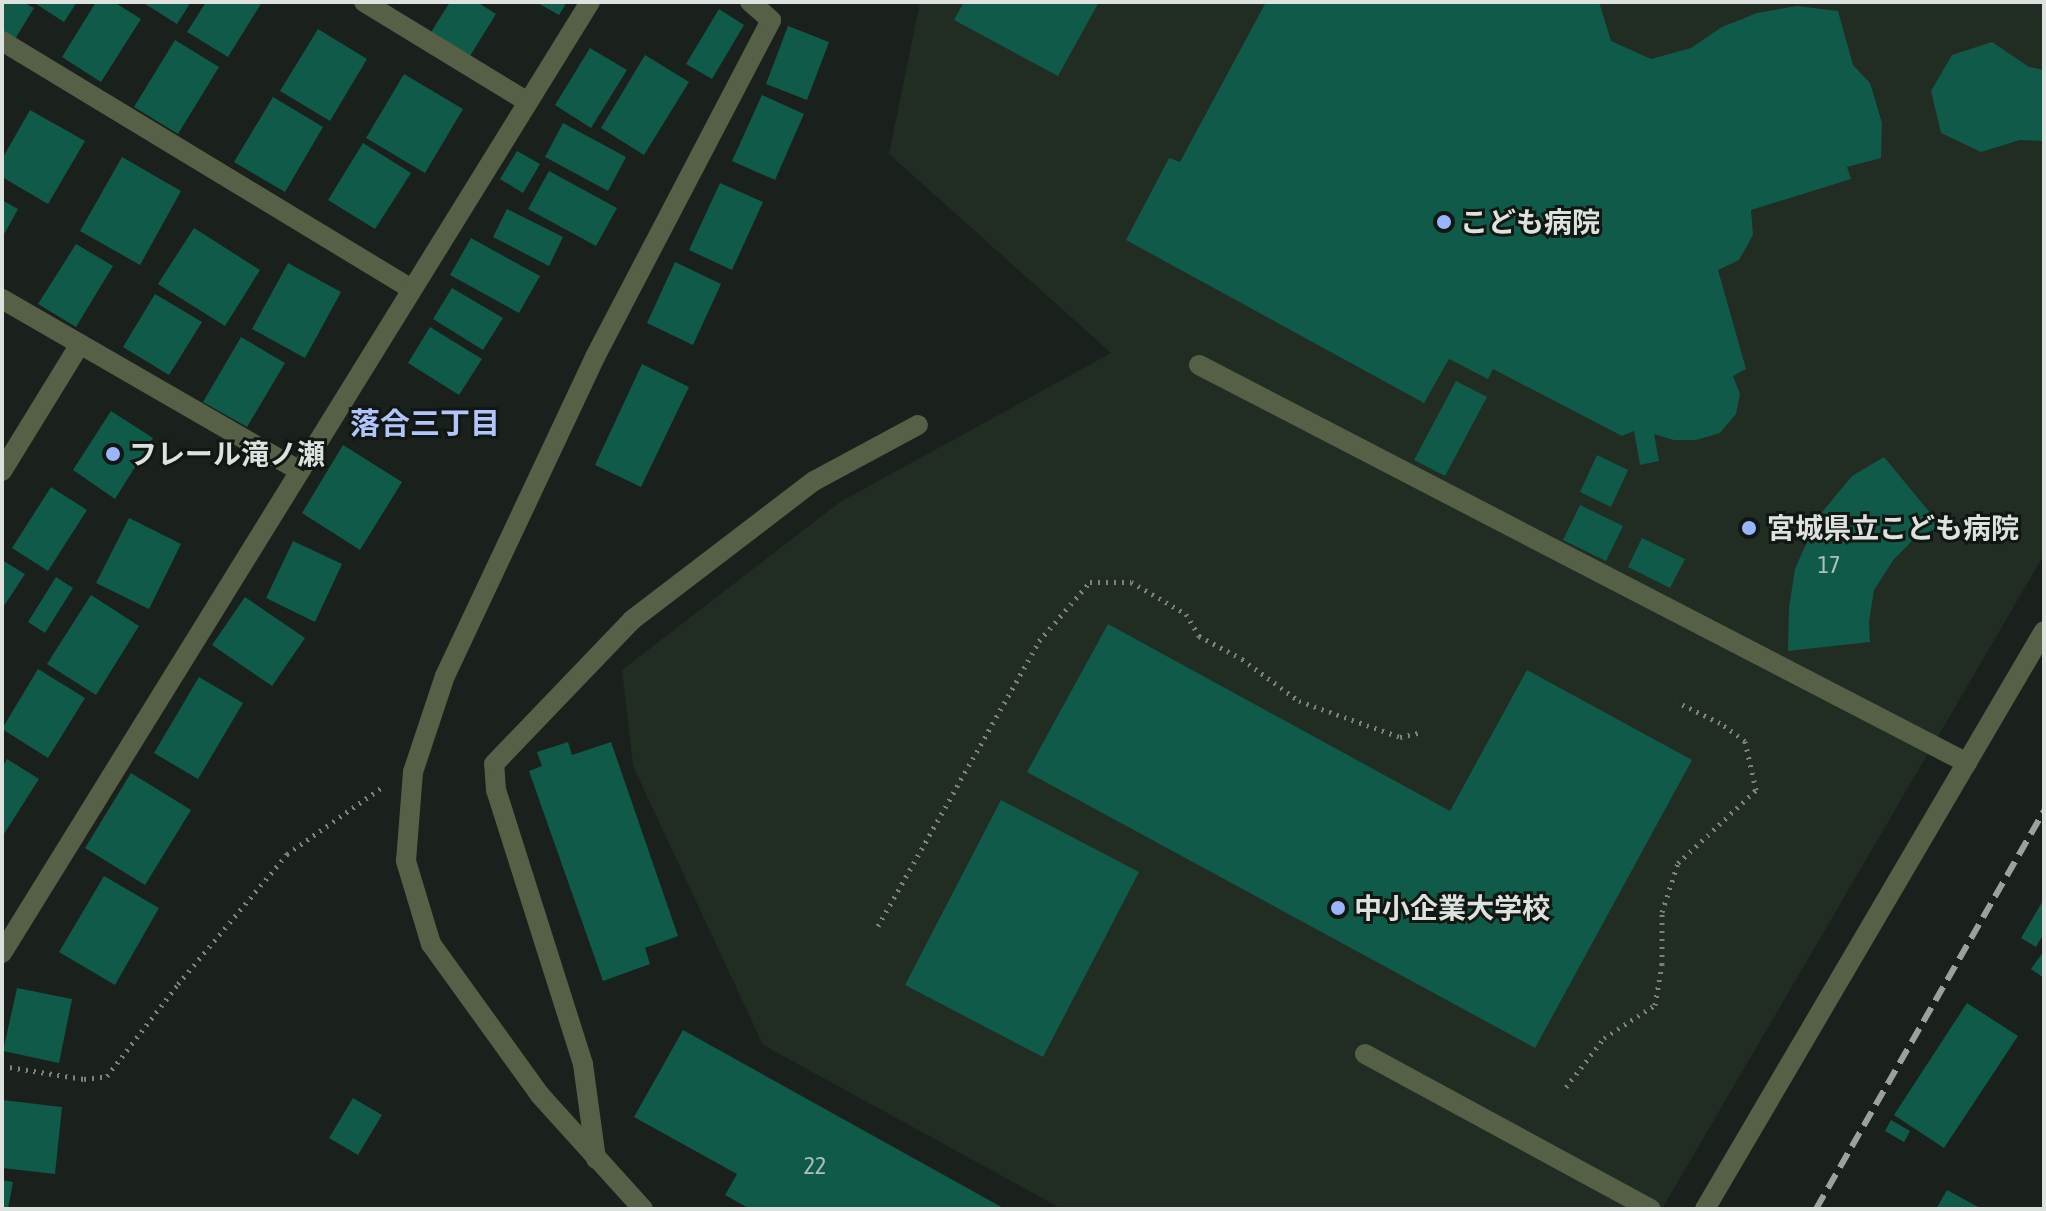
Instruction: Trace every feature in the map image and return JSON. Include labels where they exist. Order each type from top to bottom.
[{"type":"street","points":[[364,2],[528,102]]},
{"type":"street","points":[[2,953],[590,2]]},
{"type":"street","points":[[643,1209],[540,1095],[431,944],[406,861],[413,772],[445,676],[589,370],[771,20],[750,2]]},
{"type":"street","points":[[2,41],[411,289]]},
{"type":"street","points":[[2,299],[298,470]]},
{"type":"street","points":[[2,471],[80,344]]},
{"type":"street","points":[[1199,365],[1967,763]]},
{"type":"street","points":[[596,1159],[583,1064],[496,790],[494,764],[632,620],[814,481],[918,425]]},
{"type":"street","points":[[1705,1209],[2044,631]]},
{"type":"street","points":[[1365,1054],[1651,1209]]},
{"type":"path","points":[[878,926],[1039,641],[1090,582],[1131,582],[1186,614],[1199,636],[1242,659],[1299,701],[1400,737],[1422,732]]},
{"type":"path","points":[[1566,1087],[1604,1038],[1655,1005],[1662,964],[1662,912],[1678,863],[1756,790],[1745,741],[1720,723],[1677,702]]},
{"type":"path","points":[[2,1066],[84,1079],[107,1076],[287,854],[371,793],[413,772]]},
{"type":"shaded area","points":[[920,2],[2044,2],[2044,555],[1662,1209],[1062,1209],[763,1045],[633,766],[622,670],[840,502],[1111,353],[889,154]]},
{"type":"building","points":[[2,2],[23,2],[34,8],[15,39],[2,32]]},
{"type":"building","points":[[33,2],[77,2],[64,22]]},
{"type":"building","points":[[96,2],[114,2],[141,19],[101,82],[62,57]]},
{"type":"building","points":[[142,2],[191,2],[177,24]]},
{"type":"building","points":[[206,2],[262,2],[228,57],[187,32]]},
{"type":"building","points":[[450,2],[477,2],[496,14],[470,56],[431,32]]},
{"type":"building","points":[[536,2],[567,2],[559,15]]},
{"type":"building","points":[[964,2],[1099,2],[1058,76],[954,20]]},
{"type":"building","name":"こども病院","points":[[1266,2],[1599,2],[1611,41],[1651,59],[1691,48],[1722,27],[1757,13],[1797,6],[1838,11],[1853,65],[1870,83],[1882,123],[1881,158],[1847,167],[1851,179],[1751,210],[1753,235],[1739,260],[1718,270],[1746,369],[1733,376],[1740,394],[1736,414],[1720,433],[1696,440],[1674,440],[1654,434],[1659,461],[1640,465],[1634,431],[1622,436],[1493,369],[1488,379],[1449,359],[1424,403],[1126,240],[1169,158],[1180,162]]},
{"type":"building","points":[[719,9],[744,25],[712,79],[686,64]]},
{"type":"building","points":[[788,26],[829,42],[807,100],[766,84]]},
{"type":"building","points":[[318,29],[367,59],[330,121],[280,91]]},
{"type":"building","points":[[175,40],[219,67],[178,134],[134,107]]},
{"type":"building","points":[[1992,42],[2029,67],[2044,70],[2044,141],[2020,140],[1981,152],[1941,133],[1931,91],[1952,55]]},
{"type":"building","points":[[590,48],[627,70],[591,128],[555,105]]},
{"type":"building","points":[[645,55],[689,82],[644,155],[601,128]]},
{"type":"building","points":[[404,74],[463,109],[425,173],[366,138]]},
{"type":"building","points":[[762,95],[804,114],[775,180],[732,161]]},
{"type":"building","points":[[273,97],[323,127],[285,192],[234,162]]},
{"type":"building","points":[[30,110],[85,141],[48,204],[2,177],[2,159]]},
{"type":"building","points":[[563,123],[626,157],[608,191],[545,157]]},
{"type":"building","points":[[363,143],[411,173],[375,229],[328,200]]},
{"type":"building","points":[[517,151],[540,164],[523,193],[500,179]]},
{"type":"building","points":[[122,157],[181,191],[140,265],[80,231]]},
{"type":"building","points":[[549,171],[617,208],[596,246],[528,209]]},
{"type":"building","points":[[720,183],[763,202],[732,270],[689,250]]},
{"type":"building","points":[[2,200],[18,209],[2,238]]},
{"type":"building","points":[[507,209],[563,237],[549,266],[493,237]]},
{"type":"building","points":[[194,228],[260,270],[225,326],[158,284]]},
{"type":"building","points":[[471,238],[540,276],[519,313],[450,275]]},
{"type":"building","points":[[76,244],[113,266],[76,327],[38,304]]},
{"type":"building","points":[[675,262],[721,284],[693,345],[647,323]]},
{"type":"building","points":[[288,263],[341,292],[305,358],[252,329]]},
{"type":"building","points":[[452,288],[503,318],[483,350],[433,319]]},
{"type":"building","points":[[155,294],[202,322],[169,375],[123,347]]},
{"type":"building","points":[[430,327],[482,359],[459,395],[408,363]]},
{"type":"building","points":[[241,337],[285,363],[247,427],[203,402]]},
{"type":"building","points":[[642,364],[689,387],[641,487],[595,465]]},
{"type":"building","points":[[1456,381],[1487,397],[1445,476],[1414,460]]},
{"type":"building","name":"フレール滝ノ瀬","points":[[111,411],[153,438],[115,499],[73,470]]},
{"type":"building","points":[[343,445],[402,482],[360,550],[302,513]]},
{"type":"building","points":[[1597,455],[1628,470],[1611,507],[1580,492]]},
{"type":"building","points":[[1884,457],[1941,526],[1914,539],[1894,559],[1874,590],[1869,622],[1870,642],[1788,651],[1789,608],[1795,569],[1818,517],[1852,476]]},
{"type":"building","points":[[51,487],[87,510],[48,571],[12,548]]},
{"type":"building","points":[[1580,505],[1623,526],[1606,561],[1563,540]]},
{"type":"building","points":[[129,518],[181,544],[149,609],[96,583]]},
{"type":"building","points":[[1642,538],[1685,559],[1670,588],[1628,567]]},
{"type":"building","points":[[293,541],[342,564],[315,622],[266,598]]},
{"type":"building","points":[[2,560],[25,574],[2,609]]},
{"type":"building","points":[[56,577],[73,588],[45,633],[28,622]]},
{"type":"building","points":[[91,595],[139,626],[96,695],[47,664]]},
{"type":"building","points":[[245,597],[305,638],[272,686],[212,645]]},
{"type":"building","points":[[1108,624],[1450,811],[1527,670],[1692,760],[1535,1048],[1027,772]]},
{"type":"building","points":[[38,669],[85,698],[48,758],[2,729]]},
{"type":"building","points":[[199,677],[243,703],[198,779],[154,753]]},
{"type":"building","points":[[568,742],[572,755],[611,742],[678,936],[645,948],[650,964],[603,981],[529,771],[542,766],[537,752]]},
{"type":"building","points":[[7,759],[39,779],[2,837],[2,768]]},
{"type":"building","points":[[131,773],[191,810],[145,885],[85,848]]},
{"type":"building","points":[[1001,800],[1139,872],[1043,1057],[905,985]]},
{"type":"building","points":[[104,876],[159,908],[115,985],[59,952]]},
{"type":"building","points":[[2044,899],[2044,933],[2036,947],[2021,938]]},
{"type":"building","points":[[2044,951],[2044,978],[2031,969]]},
{"type":"building","points":[[17,988],[72,999],[59,1063],[3,1051]]},
{"type":"building","points":[[1967,1003],[2018,1036],[1944,1148],[1894,1115]]},
{"type":"building","points":[[683,1030],[1005,1209],[750,1209],[725,1195],[737,1174],[634,1117]]},
{"type":"building","points":[[353,1098],[382,1115],[358,1155],[329,1138]]},
{"type":"building","points":[[2,1100],[62,1107],[55,1174],[2,1168]]},
{"type":"building","points":[[1891,1120],[1910,1131],[1904,1142],[1885,1131]]},
{"type":"building","points":[[2,1180],[13,1182],[8,1209],[2,1209]]},
{"type":"building","points":[[1947,1190],[1982,1209],[1936,1209]]},
{"type":"railway","points":[[1816,1209],[2044,811]]},
{"type":"place","name":"こども病院","points":[[1444,222]]},
{"type":"place","name":"フレール滝ノ瀬","points":[[113,454]]},
{"type":"place","name":"宮城県立こども病院","points":[[1749,528]]},
{"type":"place","name":"中小企業大学校","points":[[1338,908]]},
{"type":"district","name":"落合三丁目","points":[[425,423]]}]
